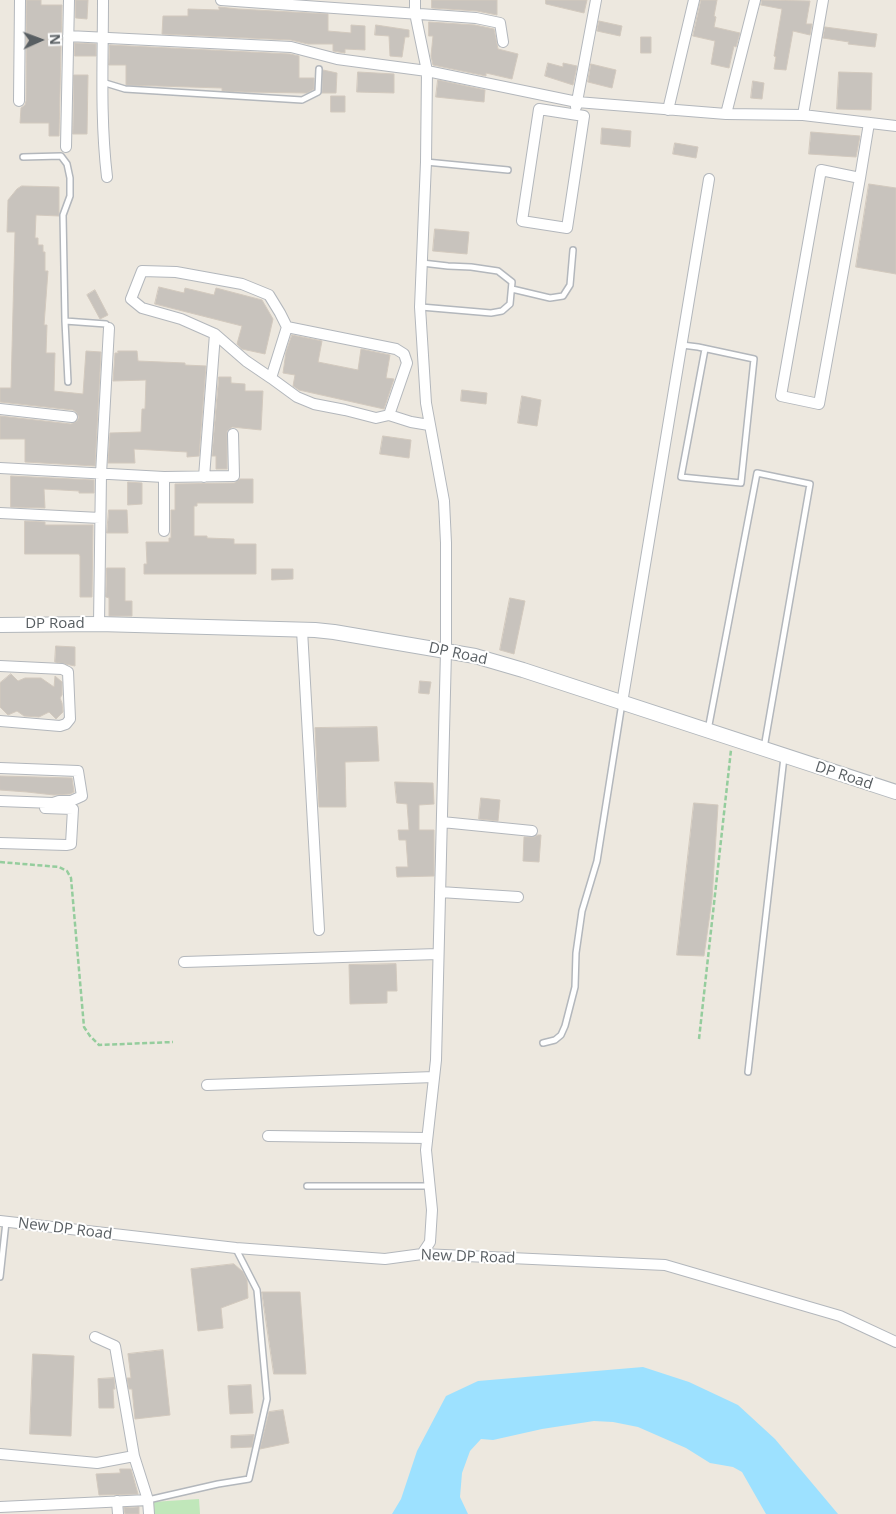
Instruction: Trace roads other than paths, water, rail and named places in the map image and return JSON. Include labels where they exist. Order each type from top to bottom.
[{"type":"street","points":[[18,101],[20,0]]},
{"type":"street","points":[[66,147],[69,0]]},
{"type":"street","points":[[103,0],[103,144],[107,178]]},
{"type":"street","points":[[221,0],[456,16],[493,21],[500,23],[503,42]]},
{"type":"street","points":[[415,0],[415,13],[427,71],[426,162],[420,306],[429,425],[444,501],[446,651],[436,1060],[426,1150],[432,1210],[430,1242],[422,1254]]},
{"type":"street","points":[[575,114],[596,0]]},
{"type":"street","points":[[668,110],[694,0]]},
{"type":"street","points":[[726,114],[755,0]]},
{"type":"street","points":[[803,116],[823,0]]},
{"type":"street","points":[[68,36],[291,47],[336,59],[427,71],[577,102],[726,114],[803,116],[896,126]]},
{"type":"street","points":[[539,109],[575,114],[584,116],[567,228],[522,221],[539,109]]},
{"type":"street","points":[[860,178],[821,170],[781,396],[819,404],[860,178],[869,123]]},
{"type":"street","points":[[622,703],[709,179]]},
{"type":"street","points":[[271,378],[287,327],[269,295],[242,284],[176,272],[142,271],[131,299],[142,308],[181,319],[215,334],[246,361],[297,397],[314,404],[376,418],[389,415],[429,425]]},
{"type":"street","points":[[287,327],[396,349],[404,354],[407,363],[389,415]]},
{"type":"street","points":[[99,624],[101,474],[109,328]]},
{"type":"street","points":[[204,477],[215,334]]},
{"type":"street","points":[[0,409],[72,417]]},
{"type":"street","points":[[0,468],[164,477],[234,476],[233,434]]},
{"type":"street","points":[[164,477],[164,530]]},
{"type":"street","points":[[0,513],[100,518]]},
{"type":"street","name":"DP Road","points":[[0,625],[99,624],[309,630],[334,632],[475,656],[896,792]]},
{"type":"street","points":[[309,630],[319,930]]},
{"type":"street","points":[[0,666],[62,669],[68,672],[70,719],[66,724],[60,726],[0,721]]},
{"type":"street","points":[[0,768],[78,771],[82,796],[71,801],[59,801],[53,804],[0,800]]},
{"type":"street","points":[[0,806],[73,809],[71,844],[0,843]]},
{"type":"street","points":[[442,822],[532,831]]},
{"type":"street","points":[[440,892],[518,896]]},
{"type":"street","points":[[184,962],[438,954]]},
{"type":"street","points":[[207,1084],[434,1077]]},
{"type":"street","points":[[268,1136],[427,1138]]},
{"type":"street","name":"New DP Road","points":[[3,1221],[236,1248],[385,1259],[422,1254],[665,1265],[840,1316],[896,1342]]},
{"type":"street","points":[[95,1336],[115,1346],[134,1456],[148,1500],[149,1514]]},
{"type":"street","points":[[0,1454],[97,1463],[134,1456]]},
{"type":"street","points":[[0,1507],[55,1509],[117,1501],[148,1500]]},
{"type":"street","points":[[117,1501],[118,1514]]},
{"type":"lane","points":[[102,81],[125,89],[302,100],[318,92],[319,69]]},
{"type":"lane","points":[[23,157],[62,156],[67,164],[70,178],[70,196],[63,215],[68,382]]},
{"type":"lane","points":[[426,162],[508,170]]},
{"type":"lane","points":[[512,290],[550,298],[563,296],[570,285],[573,250]]},
{"type":"lane","points":[[420,306],[491,312],[502,310],[510,304],[512,290],[512,282],[498,271],[421,263]]},
{"type":"lane","points":[[65,321],[106,324],[109,328]]},
{"type":"lane","points":[[682,345],[704,349],[754,359],[740,483],[681,476],[704,349]]},
{"type":"lane","points":[[708,731],[757,473],[810,484],[764,749]]},
{"type":"lane","points":[[543,1043],[555,1040],[560,1035],[565,1026],[575,987],[576,953],[581,919],[597,861],[622,703]]},
{"type":"lane","points":[[748,1072],[784,757]]},
{"type":"lane","points":[[307,1186],[429,1186]]},
{"type":"lane","points":[[0,1277],[3,1221]]},
{"type":"lane","points":[[148,1500],[249,1479],[267,1399],[257,1290],[236,1248]]},
{"type":"water","points":[[643,1367],[689,1382],[738,1405],[775,1439],[838,1514],[766,1514],[742,1472],[733,1467],[710,1463],[686,1448],[638,1427],[613,1422],[594,1421],[542,1429],[493,1440],[481,1439],[470,1451],[462,1473],[460,1497],[468,1514],[392,1514],[401,1499],[417,1451],[446,1396],[478,1381]]}]
